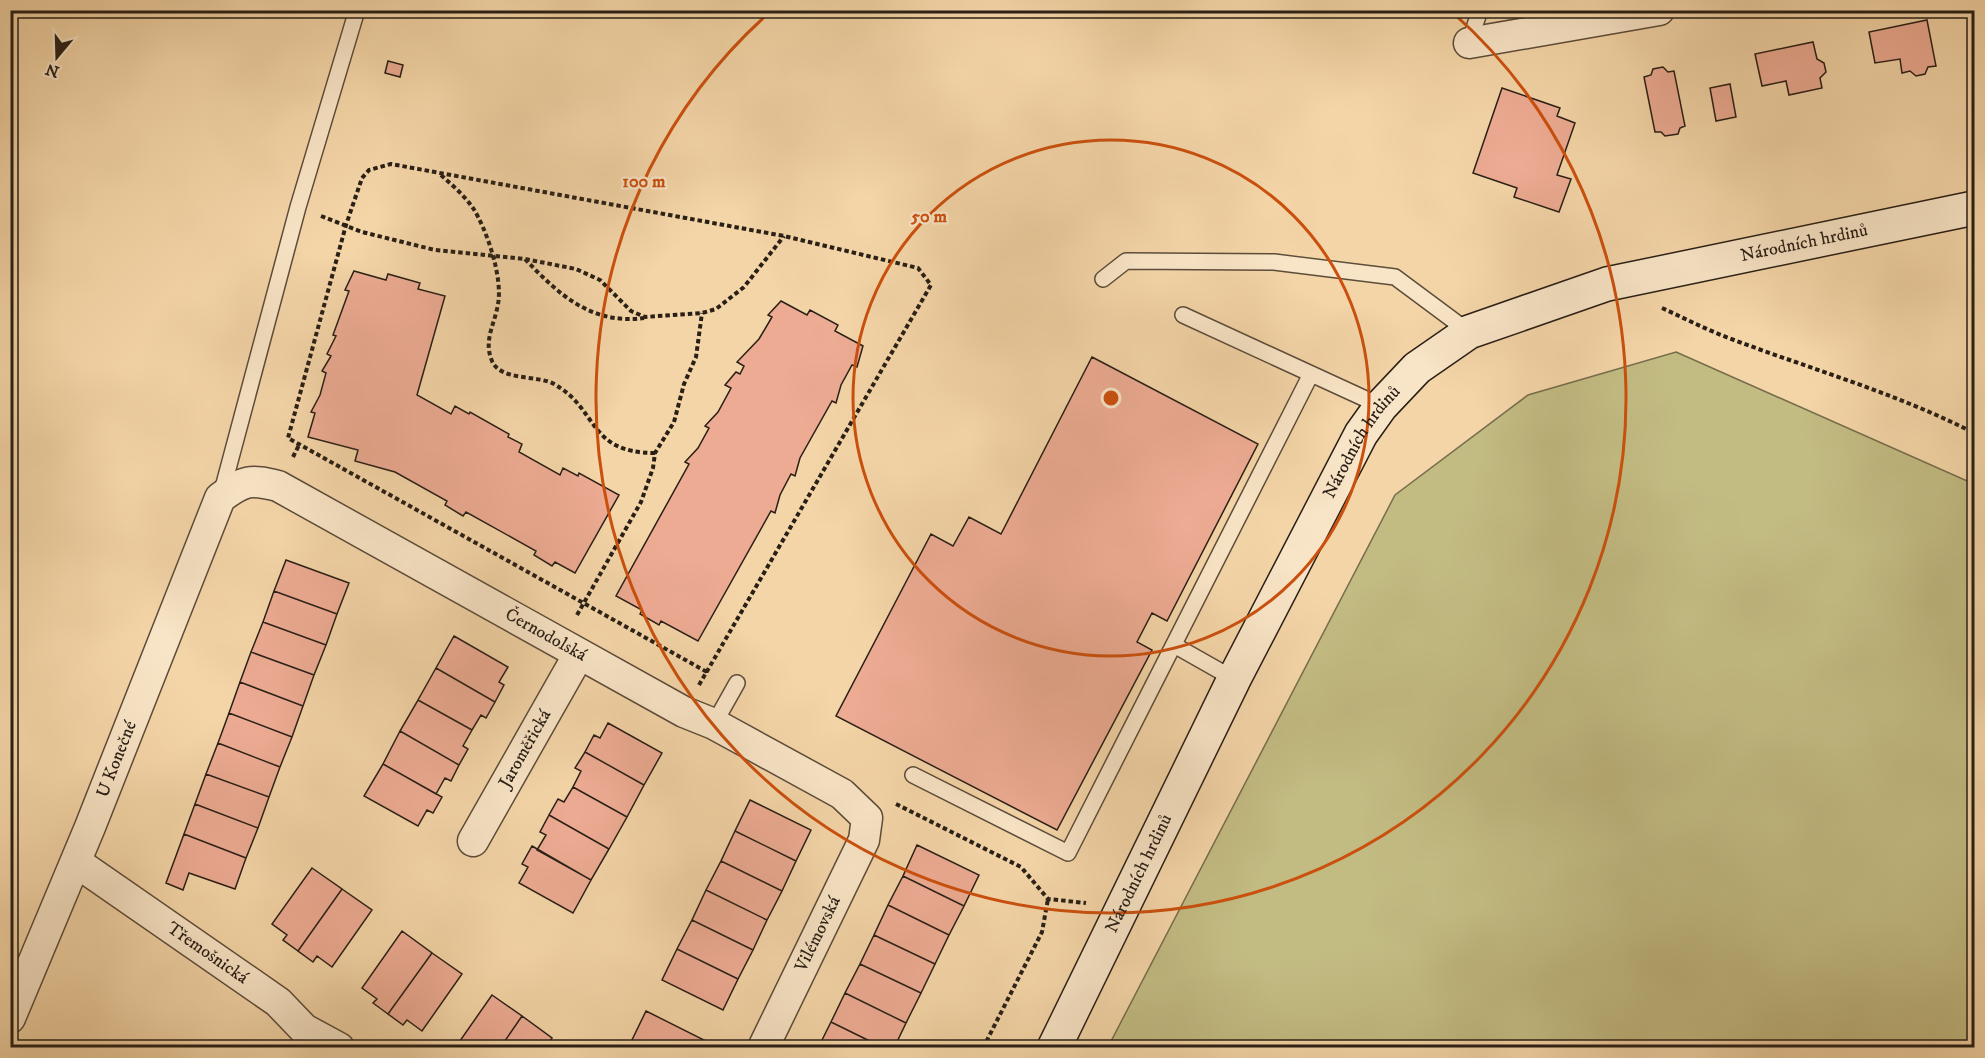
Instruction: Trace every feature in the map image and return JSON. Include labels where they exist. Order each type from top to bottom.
[{"type":"street","points":[[1469,44],[1659,10]]},
{"type":"street","name":"Národních hrdinů","points":[[1054,1047],[1234,679],[1361,434],[1381,406],[1417,368],[1469,332],[1606,284],[1974,208]]},
{"type":"street","name":"Černodolská","points":[[220,498],[237,485],[253,480],[278,486],[684,712],[714,724],[842,794],[867,818]]},
{"type":"street","name":"U Konečné","points":[[10,1018],[76,862],[220,498]]},
{"type":"street","name":"Jaroměřická","points":[[473,842],[570,649]]},
{"type":"street","name":"Vilémovská","points":[[763,1047],[864,840],[867,818]]},
{"type":"street","name":"Třemošnická","points":[[76,862],[278,1002],[304,1029],[339,1047]]},
{"type":"lane","points":[[220,498],[298,207],[357,10]]},
{"type":"lane","points":[[1469,44],[1480,10]]},
{"type":"lane","points":[[1103,279],[1126,261],[1274,262],[1395,277],[1469,332]]},
{"type":"lane","points":[[1183,315],[1381,406]]},
{"type":"lane","points":[[913,775],[1068,853],[1311,374]]},
{"type":"lane","points":[[1174,645],[1234,679]]},
{"type":"lane","points":[[714,724],[737,682]]},
{"type":"path","points":[[684,712],[931,285],[918,268],[784,236],[391,164],[369,170],[362,178],[346,225],[288,438],[707,672]]},
{"type":"path","points":[[441,174],[472,206],[493,256],[500,295],[489,335],[491,360],[495,367],[510,374],[551,382],[575,399],[598,434],[634,451],[655,453]]},
{"type":"path","points":[[298,207],[346,225],[435,250],[561,264],[600,280],[631,311],[645,318]]},
{"type":"path","points":[[525,259],[547,282],[585,309],[612,320],[702,313],[716,309],[735,296],[784,236]]},
{"type":"path","points":[[1659,307],[1732,340],[1818,369],[1939,415],[1974,433]]},
{"type":"path","points":[[570,649],[584,604],[641,502],[653,468],[655,453],[674,422],[681,393],[696,357],[702,313]]},
{"type":"path","points":[[867,818],[893,803],[1021,867],[1048,899],[1094,904]]},
{"type":"path","points":[[983,1047],[1041,932],[1048,899]]},
{"type":"shaded area","points":[[1676,352],[1974,484],[1974,1047],[1108,1047],[1395,495],[1528,395]]},
{"type":"building","points":[[1927,20],[1936,66],[1928,67],[1925,74],[1916,76],[1910,71],[1902,73],[1900,59],[1875,63],[1869,32]]},
{"type":"building","points":[[1813,42],[1817,59],[1824,63],[1826,72],[1820,78],[1822,88],[1789,95],[1786,81],[1762,86],[1755,54]]},
{"type":"building","points":[[388,61],[403,65],[400,77],[385,73]]},
{"type":"building","points":[[1663,67],[1668,72],[1674,71],[1685,126],[1680,128],[1678,134],[1665,136],[1661,132],[1655,132],[1644,77],[1651,75],[1653,69]]},
{"type":"building","points":[[1730,84],[1736,117],[1716,121],[1710,88]]},
{"type":"building","points":[[1502,88],[1560,108],[1557,116],[1575,123],[1557,175],[1571,179],[1559,212],[1514,197],[1517,188],[1473,173]]},
{"type":"building","points":[[354,271],[386,280],[388,274],[420,283],[418,289],[445,296],[417,395],[451,414],[455,406],[469,414],[470,412],[522,444],[519,452],[560,475],[563,468],[578,476],[579,473],[619,495],[575,573],[555,562],[552,566],[534,555],[536,551],[466,512],[463,516],[445,505],[447,501],[395,472],[355,461],[358,450],[308,437],[315,413],[311,412],[320,395],[326,373],[322,371],[331,356],[327,354],[336,336],[333,335],[349,291],[345,290]]},
{"type":"building","points":[[781,301],[807,315],[810,310],[838,325],[835,331],[863,346],[857,367],[852,365],[841,385],[836,403],[832,401],[800,458],[795,476],[791,474],[780,495],[775,513],[771,511],[698,641],[661,621],[659,625],[640,614],[642,610],[616,596],[689,464],[685,462],[698,448],[709,428],[705,426],[718,412],[731,388],[725,385],[736,372],[740,374],[744,366],[737,362],[759,339],[772,317],[768,315]]},
{"type":"building","points":[[1092,357],[1258,444],[1167,621],[1152,613],[1137,642],[1152,650],[1057,830],[836,716],[931,534],[953,546],[969,517],[1001,534]]},
{"type":"building","points":[[286,560],[349,583],[337,614],[274,591]]},
{"type":"building","points":[[274,591],[337,614],[326,645],[263,622]]},
{"type":"building","points":[[263,622],[326,645],[314,675],[251,652]]},
{"type":"building","points":[[454,636],[508,667],[499,682],[504,685],[495,702],[436,668]]},
{"type":"building","points":[[251,652],[314,675],[303,706],[240,682]]},
{"type":"building","points":[[436,668],[495,702],[486,718],[481,715],[472,730],[418,700]]},
{"type":"building","points":[[240,682],[303,706],[292,737],[229,713]]},
{"type":"building","points":[[418,700],[472,730],[463,746],[468,749],[459,765],[400,731]]},
{"type":"building","points":[[229,713],[292,737],[280,767],[218,743]]},
{"type":"building","points":[[608,723],[662,753],[644,785],[585,752],[594,735],[600,738]]},
{"type":"building","points":[[400,731],[459,765],[451,781],[445,778],[436,794],[383,764]]},
{"type":"building","points":[[218,743],[280,767],[269,797],[206,774]]},
{"type":"building","points":[[585,752],[644,785],[627,817],[573,787],[581,771],[575,768]]},
{"type":"building","points":[[383,764],[442,797],[433,813],[427,810],[418,826],[364,796]]},
{"type":"building","points":[[206,774],[269,797],[258,828],[195,804]]},
{"type":"building","points":[[573,787],[627,817],[609,849],[549,815],[558,799],[564,802]]},
{"type":"building","points":[[750,800],[811,830],[796,861],[735,831]]},
{"type":"building","points":[[195,804],[258,828],[246,858],[184,834]]},
{"type":"building","points":[[549,815],[609,849],[591,880],[537,850],[546,835],[540,832]]},
{"type":"building","points":[[735,831],[796,861],[782,891],[721,861]]},
{"type":"building","points":[[184,834],[246,858],[235,889],[189,873],[183,890],[166,883]]},
{"type":"building","points":[[917,845],[979,875],[964,906],[903,876]]},
{"type":"building","points":[[532,846],[591,880],[573,913],[519,883],[528,867],[522,864]]},
{"type":"building","points":[[721,861],[782,891],[767,920],[706,890]]},
{"type":"building","points":[[312,868],[342,889],[298,951],[283,940],[287,935],[272,924]]},
{"type":"building","points":[[903,876],[964,906],[949,935],[888,905]]},
{"type":"building","points":[[342,889],[372,910],[332,967],[317,956],[313,962],[298,951]]},
{"type":"building","points":[[706,890],[767,920],[753,950],[692,920]]},
{"type":"building","points":[[888,905],[949,935],[935,964],[874,935]]},
{"type":"building","points":[[692,920],[753,950],[738,979],[677,949]]},
{"type":"building","points":[[402,931],[432,953],[388,1014],[373,1003],[377,999],[362,988]]},
{"type":"building","points":[[874,935],[935,964],[921,993],[860,964]]},
{"type":"building","points":[[677,949],[738,979],[723,1010],[662,980]]},
{"type":"building","points":[[432,953],[462,974],[422,1031],[407,1020],[403,1025],[388,1014]]},
{"type":"building","points":[[860,964],[921,993],[906,1023],[845,993]]},
{"type":"building","points":[[845,993],[906,1023],[894,1048],[884,1048],[831,1022]]},
{"type":"building","points":[[492,995],[522,1016],[500,1048],[455,1048]]},
{"type":"building","points":[[646,1011],[708,1042],[705,1048],[643,1048],[631,1042]]},
{"type":"building","points":[[522,1016],[552,1038],[545,1048],[500,1048]]},
{"type":"building","points":[[831,1022],[884,1048],[818,1048]]}]
